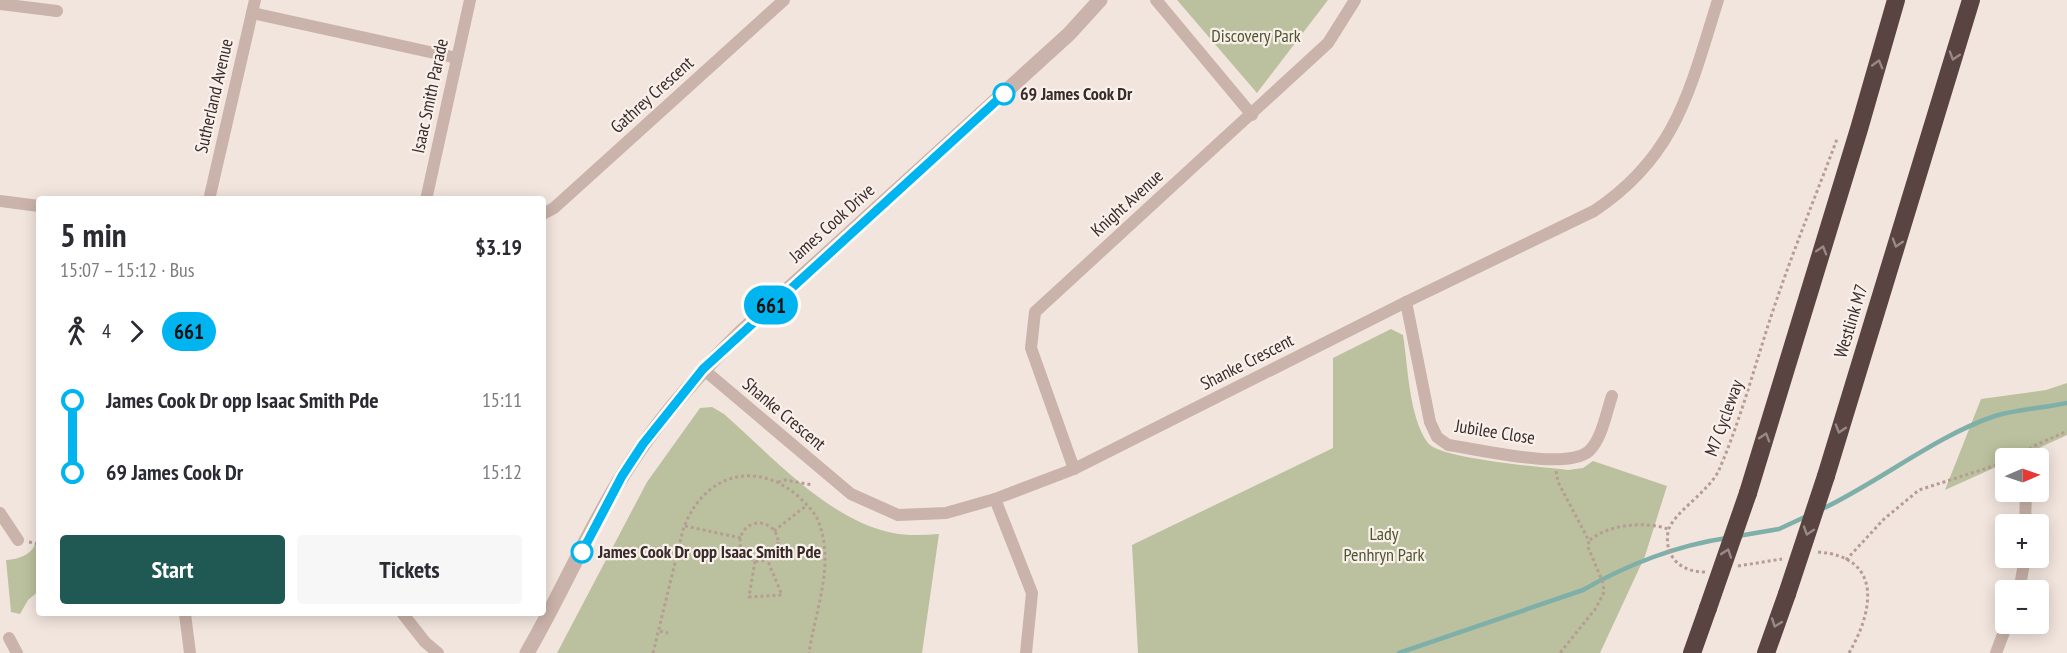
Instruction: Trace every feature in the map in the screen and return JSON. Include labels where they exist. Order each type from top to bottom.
[{"type":"highway","points":[[1692,653],[1748,493],[1896,0]]},
{"type":"highway","name":"Westlink M7","points":[[1766,653],[1826,476],[1971,0]]},
{"type":"street","name":"Sutherland Avenue","points":[[210,196],[255,0]]},
{"type":"street","name":"Isaac Smith Parade","points":[[427,196],[470,0]]},
{"type":"street","name":"Gathrey Crescent","points":[[546,212],[554,208],[784,0]]},
{"type":"street","name":"James Cook Drive","points":[[526,653],[622,476],[660,420],[703,369],[1045,57],[1100,0]]},
{"type":"street","points":[[1156,0],[1252,115]]},
{"type":"street","name":"Knight Avenue","points":[[1074,470],[1031,348],[1035,312],[1328,44],[1355,0]]},
{"type":"street","name":"Shanke Crescent","points":[[703,369],[851,494],[897,515],[946,513],[995,499],[1074,470],[1406,302],[1594,211],[1634,182],[1672,132],[1689,92],[1718,0]]},
{"type":"street","points":[[0,4],[57,10]]},
{"type":"street","points":[[252,13],[457,58]]},
{"type":"street","points":[[0,201],[36,206]]},
{"type":"street","name":"Jubilee Close","points":[[1406,302],[1430,422],[1437,437],[1448,445],[1558,460],[1578,458],[1590,450],[1598,437],[1612,396]]},
{"type":"street","points":[[995,499],[1032,593],[1026,653]]},
{"type":"street","points":[[0,513],[18,540]]},
{"type":"street","points":[[185,616],[190,653]]},
{"type":"street","points":[[405,616],[425,642],[438,653]]},
{"type":"street","points":[[1996,653],[2003,634]]},
{"type":"street","points":[[9,638],[17,653]]},
{"type":"path","name":"M7 Cycleway","points":[[1668,529],[1675,518],[1713,482],[1719,470],[1747,399],[1779,294],[1841,130]]},
{"type":"path","points":[[2031,448],[2067,431]]},
{"type":"path","points":[[1558,460],[1556,473],[1558,482],[1589,540],[1588,547],[1604,583],[1604,592],[1596,608],[1560,653]]},
{"type":"path","points":[[1846,560],[1884,519],[1919,490],[1995,466]]},
{"type":"path","points":[[653,653],[685,526],[702,497],[725,481],[751,474],[778,482],[807,505],[817,516],[821,526],[824,558],[820,600],[809,653]]},
{"type":"path","points":[[778,482],[785,480],[813,485]]},
{"type":"path","points":[[774,531],[807,505]]},
{"type":"path","points":[[1589,540],[1601,533],[1644,524],[1668,529],[1669,548],[1677,564],[1691,571],[1714,570]]},
{"type":"path","points":[[753,525],[765,525],[774,531],[778,546],[767,559],[755,561],[743,553],[741,538],[743,531],[753,525]]},
{"type":"path","points":[[685,526],[741,538]]},
{"type":"path","points":[[778,546],[824,558]]},
{"type":"path","points":[[1817,552],[1846,560],[1863,577],[1870,599],[1862,631],[1849,653]]},
{"type":"path","points":[[755,561],[749,597],[782,595],[767,559]]},
{"type":"path","points":[[1738,566],[1784,559]]},
{"type":"path","points":[[660,631],[668,633]]},
{"type":"green space","name":"Discovery Park","points":[[1177,0],[1328,0],[1257,93]]},
{"type":"green space","name":"Lady Penhryn Park","points":[[1391,329],[1403,335],[1410,391],[1417,420],[1428,443],[1436,449],[1471,458],[1568,470],[1583,468],[1593,461],[1667,486],[1645,556],[1600,653],[1138,653],[1132,545],[1333,448],[1333,358]]},
{"type":"green space","points":[[2067,383],[2067,435],[2039,448],[1995,448],[1995,468],[1945,490],[1981,399],[2046,390]]},
{"type":"green space","points":[[712,407],[724,414],[802,484],[846,515],[869,526],[893,533],[939,534],[922,653],[557,653],[647,482],[700,408]]},
{"type":"green space","points":[[36,543],[36,593],[28,600],[20,614],[11,612],[6,560],[24,556]]},
{"type":"waterway","points":[[1820,510],[1929,447],[1973,425],[2003,414],[2067,403]]},
{"type":"waterway","points":[[1738,536],[1779,529],[1807,516]]},
{"type":"waterway","points":[[1399,653],[1583,590],[1653,557],[1727,538]]},
{"type":"bus line","name":"661","points":[[582,552],[622,476],[643,444],[703,369],[1004,94]]},
{"type":"place","name":"69 James Cook Dr","points":[[1004,94]]},
{"type":"place","name":"James Cook Dr opp Isaac Smith Pde","points":[[582,552]]}]
